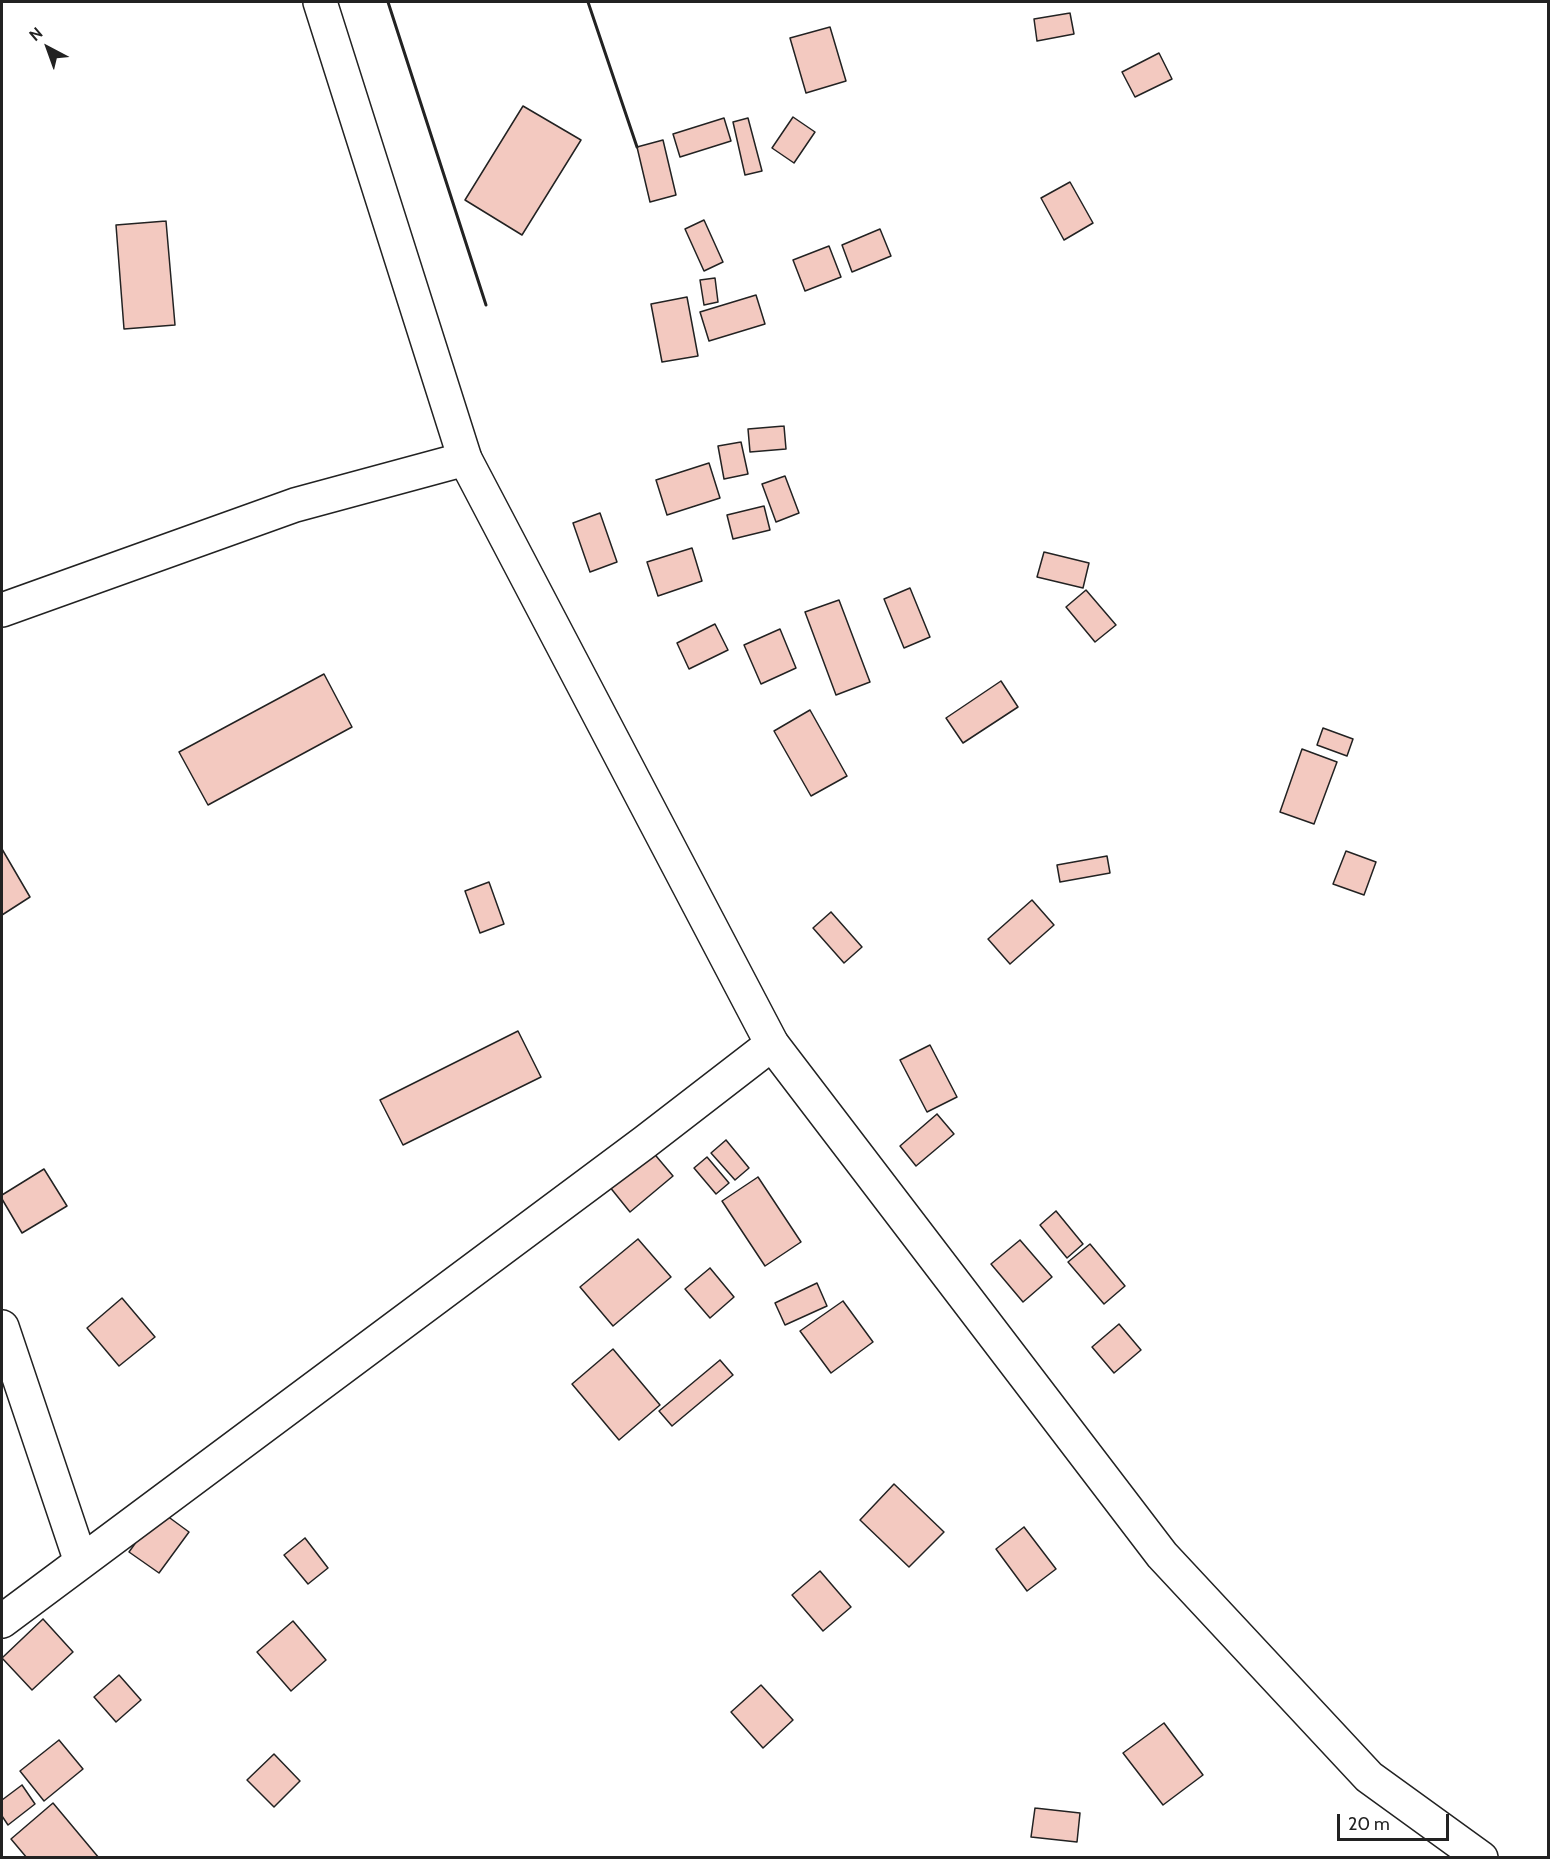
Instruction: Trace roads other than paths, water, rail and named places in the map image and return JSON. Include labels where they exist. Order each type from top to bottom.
[{"type":"street","points":[[320,2],[465,459],[772,1044],[1162,1555],[1369,1777],[1481,1857]]},
{"type":"street","points":[[2,610],[295,505],[465,459]]},
{"type":"street","points":[[2,1621],[635,1149],[772,1044]]},
{"type":"street","points":[[2,1327],[81,1562]]}]
